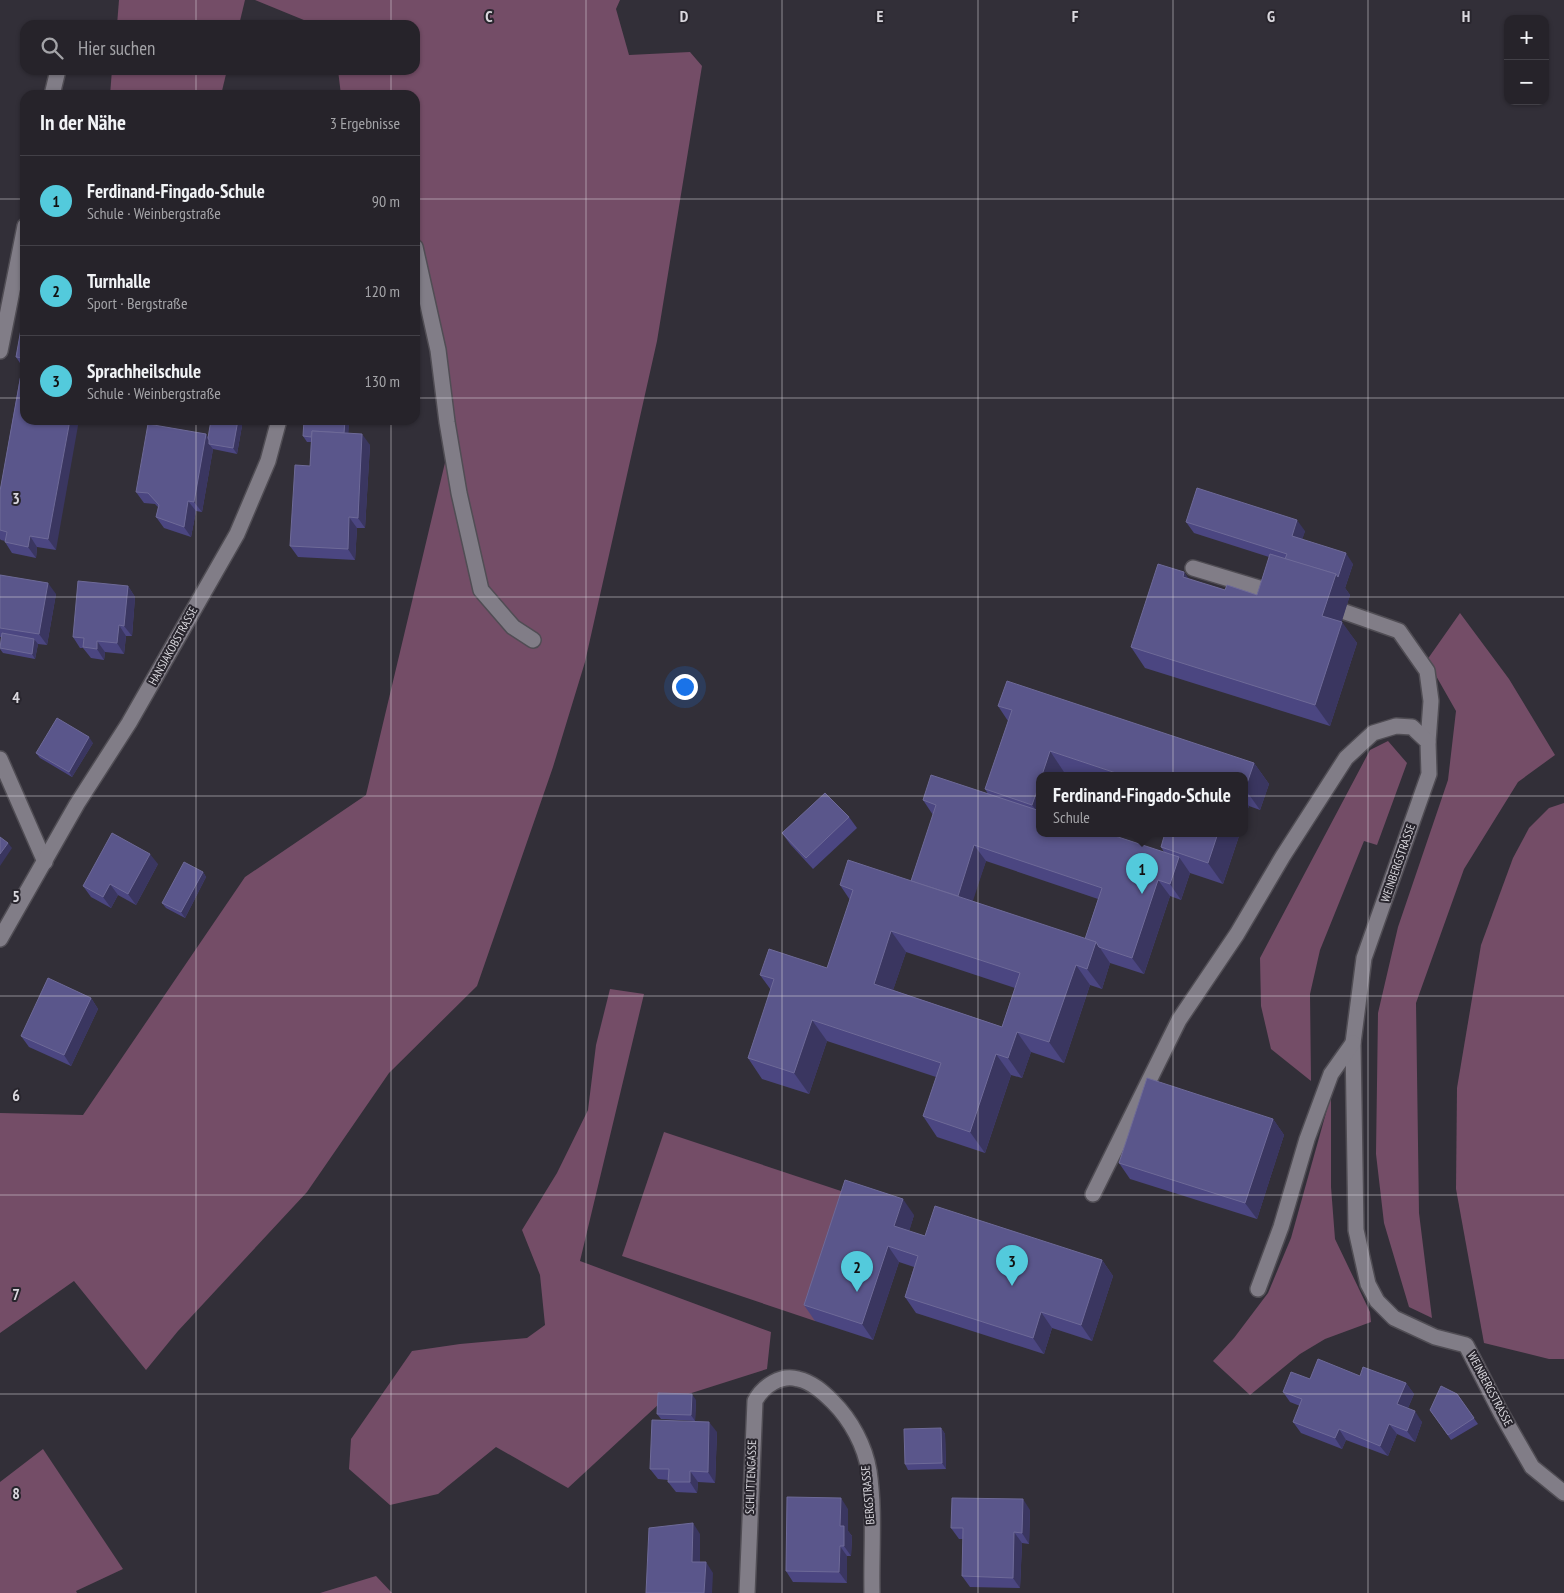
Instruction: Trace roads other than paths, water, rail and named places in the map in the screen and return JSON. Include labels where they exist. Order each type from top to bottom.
[{"type":"street","points":[[53,90],[57,75]]},
{"type":"street","points":[[0,351],[20,251]]},
{"type":"street","points":[[420,269],[438,350],[447,422],[459,493],[481,590],[513,627],[533,640]]},
{"type":"street","name":"HANSJAKOBSTRASSE","points":[[0,939],[77,804],[129,724],[237,534],[268,461],[278,425]]},
{"type":"street","points":[[1193,568],[1278,594]]},
{"type":"street","name":"WEINBERGSTRASSE","points":[[1345,612],[1399,631],[1427,671],[1431,701],[1428,742],[1429,774],[1364,958],[1353,1043],[1356,1230],[1368,1284],[1377,1301],[1394,1318],[1435,1337],[1466,1345],[1480,1368],[1501,1413],[1532,1467],[1564,1493]]},
{"type":"street","points":[[1093,1194],[1179,1020],[1237,934],[1283,856],[1346,758],[1373,733],[1396,726],[1412,727],[1428,742]]},
{"type":"street","points":[[0,759],[44,862]]},
{"type":"street","points":[[1258,1289],[1281,1227],[1307,1139],[1331,1074],[1353,1043]]},
{"type":"street","name":"SCHLITTENGASSE","points":[[747,1593],[754,1401],[760,1392],[785,1377]]},
{"type":"street","name":"BERGSTRASSE","points":[[785,1377],[800,1379],[822,1391],[844,1413],[859,1440],[869,1470],[872,1593]]},
{"type":"place","name":"Ferdinand-Fingado-Schule","points":[[1142,894]]},
{"type":"place","name":"Sprachheilschule","points":[[1012,1286]]},
{"type":"place","name":"Turnhalle","points":[[857,1292]]}]
